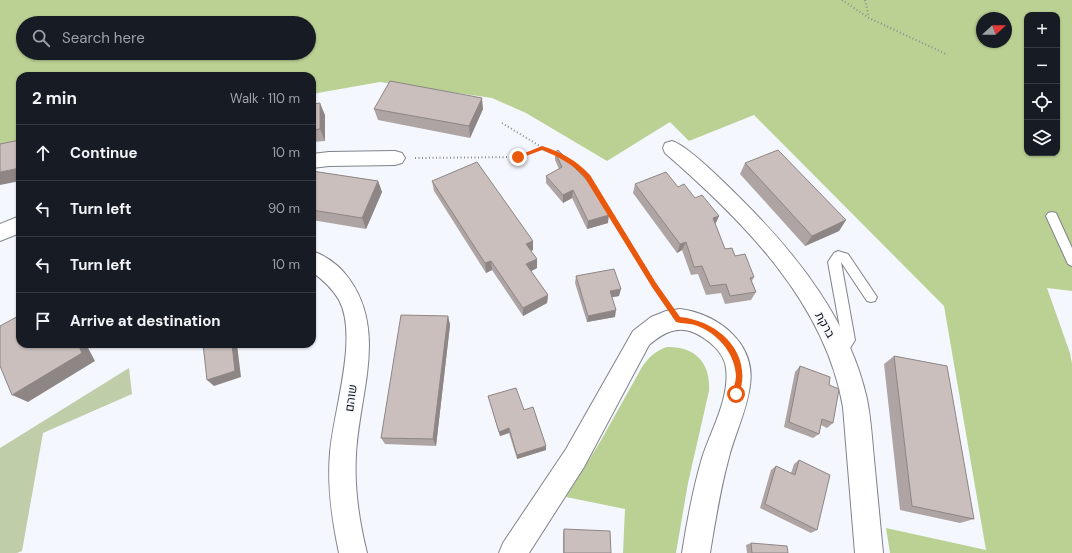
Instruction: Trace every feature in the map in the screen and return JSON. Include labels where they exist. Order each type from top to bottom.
[{"type":"street","name":"ברקת","points":[[672,148],[716,186],[769,244],[795,277],[815,306],[840,354],[852,389],[857,413],[869,553]]},
{"type":"street","points":[[316,161],[395,158]]},
{"type":"street","points":[[0,233],[16,226]]},
{"type":"street","name":"שוהם","points":[[316,262],[324,266],[341,282],[352,302],[358,324],[358,348],[345,438],[343,465],[345,507],[352,553]]},
{"type":"street","points":[[513,553],[572,463],[641,338],[652,328],[664,322],[678,320],[693,321],[706,326],[719,335],[729,346],[736,360],[739,376],[736,394],[719,446],[705,500],[696,553]]},
{"type":"lane","points":[[1052,216],[1072,261]]},
{"type":"lane","points":[[840,354],[849,340],[834,262],[838,256],[844,258],[871,297]]},
{"type":"path","points":[[842,0],[869,18],[946,54]]},
{"type":"path","points":[[865,0],[869,18]]},
{"type":"path","points":[[502,123],[542,148],[565,158],[578,166],[588,176],[654,285],[678,320]]},
{"type":"path","points":[[395,158],[500,159],[518,157],[542,148]]},
{"type":"green space","points":[[0,0],[1072,0],[1072,291],[1047,288],[1070,353],[1072,364],[1072,553],[890,553],[886,528],[986,550],[944,306],[754,115],[689,141],[670,122],[607,161],[526,113],[492,98],[380,82],[316,93],[316,72],[16,72],[16,145],[0,148]]},
{"type":"green space","points":[[667,347],[677,347],[693,353],[704,365],[709,381],[709,391],[688,483],[676,553],[623,553],[625,509],[566,497],[600,442],[642,367],[647,360],[659,350]]},
{"type":"green space","points":[[129,368],[132,394],[43,433],[22,551],[17,553],[0,553],[0,448]]},
{"type":"building","points":[[390,81],[482,98],[469,126],[374,109]]},
{"type":"building","points":[[320,103],[320,129],[316,130],[316,104]]},
{"type":"building","points":[[16,141],[16,169],[0,172],[0,144]]},
{"type":"building","points":[[558,150],[597,191],[609,215],[588,221],[573,190],[563,195],[546,176],[562,167],[555,152]]},
{"type":"building","points":[[778,150],[846,220],[812,236],[745,163]]},
{"type":"building","points":[[477,162],[533,241],[526,244],[537,259],[526,264],[548,295],[523,308],[491,261],[485,263],[432,181]]},
{"type":"building","points":[[316,172],[378,181],[362,218],[316,211]]},
{"type":"building","points":[[666,172],[678,187],[684,184],[695,198],[702,195],[719,216],[713,218],[725,249],[732,248],[735,256],[745,254],[754,277],[750,278],[756,292],[730,296],[726,284],[710,286],[702,266],[694,267],[686,242],[680,244],[635,184]]},
{"type":"building","points":[[614,269],[621,289],[610,291],[616,310],[588,316],[576,276]]},
{"type":"building","points":[[401,315],[448,316],[433,439],[381,438]]},
{"type":"building","points":[[16,317],[16,348],[80,348],[82,353],[12,395],[0,366],[0,326]]},
{"type":"building","points":[[203,348],[232,348],[235,371],[207,380]]},
{"type":"building","points":[[894,356],[947,366],[974,519],[912,506]]},
{"type":"building","points":[[800,366],[830,377],[829,385],[839,389],[833,423],[822,419],[819,434],[789,422]]},
{"type":"building","points":[[516,388],[524,410],[533,407],[546,446],[517,455],[509,428],[499,432],[488,396]]},
{"type":"building","points":[[799,460],[830,475],[817,530],[765,504],[776,466],[795,475]]},
{"type":"building","points":[[564,529],[610,531],[611,553],[564,553]]},
{"type":"building","points":[[751,543],[787,546],[788,553],[752,553]]},
{"type":"route","points":[[518,157],[531,154],[542,148],[565,158],[578,166],[588,176],[654,285],[678,320],[693,321],[706,326],[719,335],[729,346],[736,360],[739,376],[736,394]]}]
